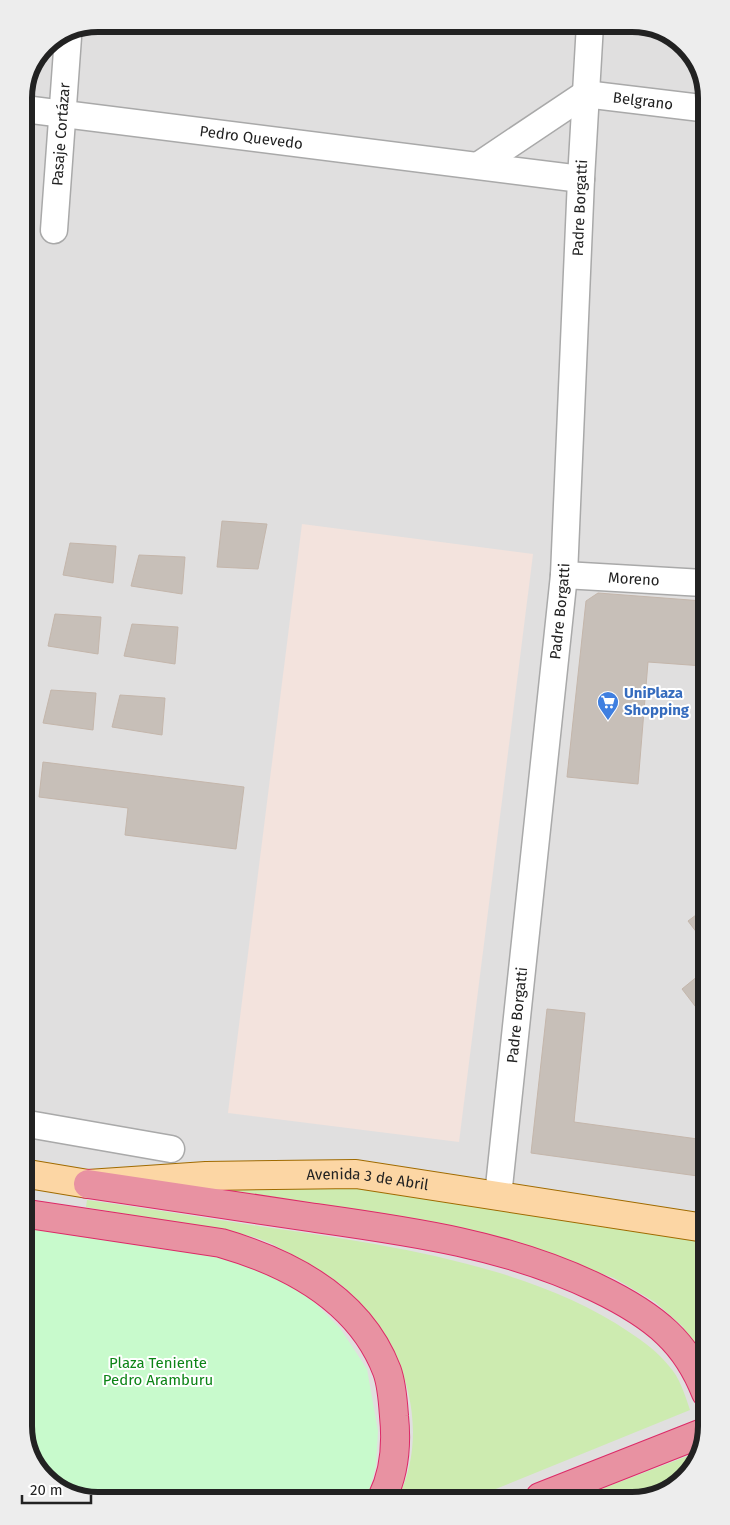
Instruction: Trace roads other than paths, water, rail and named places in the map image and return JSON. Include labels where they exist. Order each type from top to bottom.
[{"type":"highway","points":[[88,1184],[418,1233],[480,1245],[531,1260],[600,1289],[629,1304],[667,1332],[684,1352],[698,1374]]},
{"type":"highway","points":[[32,1215],[221,1243],[250,1251],[298,1274],[347,1310],[362,1325],[375,1344],[387,1373],[392,1397],[395,1426],[393,1468],[384,1492]]},
{"type":"highway","points":[[553,1492],[697,1435]]},
{"type":"main road","name":"Avenida 3 de Abril","points":[[32,1175],[88,1184],[206,1176],[356,1174],[698,1227]]},
{"type":"street","name":"Padre Borgatti","points":[[498,1196],[564,575],[581,179],[589,33]]},
{"type":"street","name":"Pasaje Cortázar","points":[[54,230],[68,40]]},
{"type":"street","name":"Belgrano","points":[[585,94],[698,108]]},
{"type":"street","points":[[479,165],[585,94]]},
{"type":"street","name":"Pedro Quevedo","points":[[33,110],[581,179]]},
{"type":"street","name":"Moreno","points":[[564,575],[698,583]]},
{"type":"street","points":[[32,1125],[171,1149]]},
{"type":"place","name":"UniPlaza Shopping","points":[[608,721]]},
{"type":"park label","name":"Plaza Teniente Pedro Aramburu","points":[[158,1372]]}]
